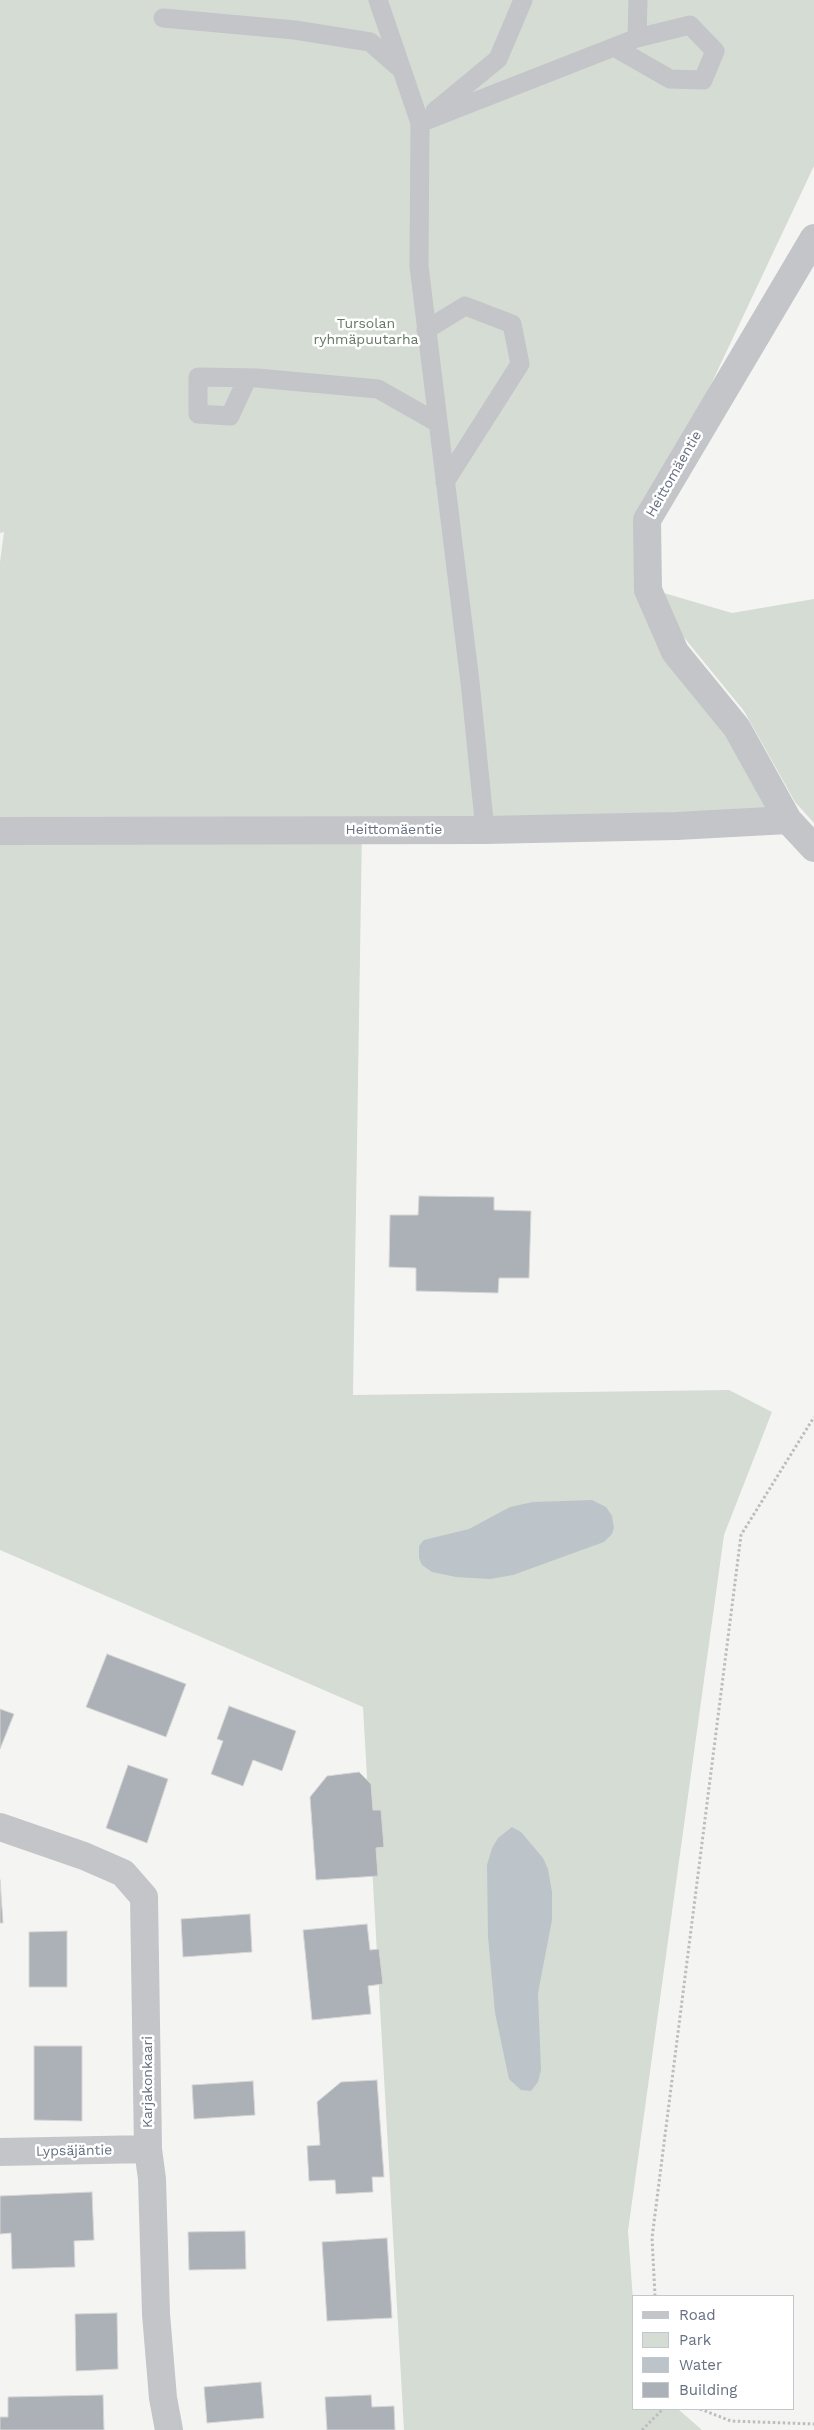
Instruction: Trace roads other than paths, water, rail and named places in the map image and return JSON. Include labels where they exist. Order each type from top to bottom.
[{"type":"street","name":"Heittomäentie","points":[[814,238],[647,520],[648,590],[675,652],[737,728],[788,820],[814,848]]},
{"type":"street","name":"Heittomäentie","points":[[0,830],[485,830],[676,826],[788,820]]},
{"type":"street","name":"Karjakonkaari","points":[[0,1827],[84,1856],[123,1872],[144,1897],[148,2149],[152,2179],[156,2314],[163,2398],[169,2430]]},
{"type":"street","name":"Lypsäjäntie","points":[[0,2152],[148,2149]]},
{"type":"lane","points":[[378,0],[420,123],[418,266],[470,682],[485,830]]},
{"type":"lane","points":[[420,123],[498,59],[523,0]]},
{"type":"lane","points":[[637,38],[638,0]]},
{"type":"lane","points":[[164,18],[296,30],[370,42],[402,70]]},
{"type":"lane","points":[[420,123],[614,47],[637,38],[690,25],[715,51],[703,80],[670,79],[614,47]]},
{"type":"lane","points":[[426,330],[464,306],[512,324],[520,364],[445,482]]},
{"type":"lane","points":[[247,378],[378,389],[438,423]]},
{"type":"water","points":[[592,1500],[606,1507],[612,1516],[614,1528],[612,1534],[604,1542],[513,1575],[490,1579],[456,1577],[432,1572],[422,1565],[419,1558],[419,1546],[424,1540],[469,1529],[510,1507],[533,1502]]},
{"type":"water","points":[[512,1827],[521,1832],[543,1858],[548,1869],[552,1892],[552,1920],[538,1993],[541,2070],[538,2082],[531,2091],[521,2090],[509,2079],[495,2013],[488,1937],[487,1865],[492,1848],[498,1838]]},
{"type":"park label","name":"Tursolan ryhmäpuutarha","points":[[366,332]]}]
